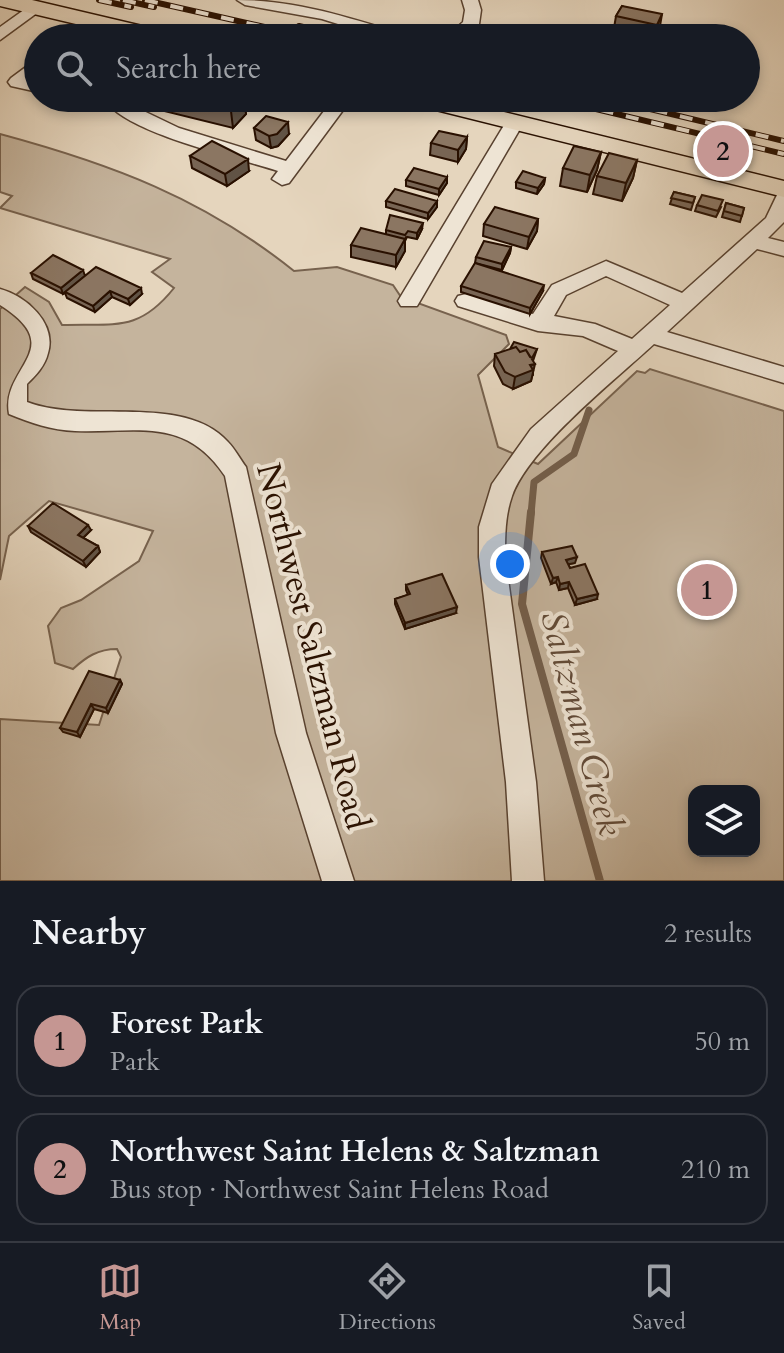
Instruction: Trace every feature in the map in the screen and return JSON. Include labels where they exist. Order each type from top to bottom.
[{"type":"highway","points":[[4,0],[101,24]]},
{"type":"highway","points":[[474,112],[784,189]]},
{"type":"street","points":[[245,0],[325,15],[354,24]]},
{"type":"street","points":[[470,0],[473,10],[471,24]]},
{"type":"street","points":[[0,35],[35,7]]},
{"type":"street","points":[[132,112],[173,132],[285,174],[332,112]]},
{"type":"street","points":[[409,301],[515,122]]},
{"type":"street","points":[[528,881],[521,782],[492,557],[496,502],[519,461],[539,436],[775,221],[784,199]]},
{"type":"street","points":[[753,241],[784,249]]},
{"type":"street","points":[[538,323],[559,290],[606,268],[685,303]]},
{"type":"street","name":"Northwest Saltzman Road","points":[[0,296],[33,319],[40,338],[32,363],[16,382],[14,397],[17,408],[29,415],[47,419],[134,421],[182,428],[208,435],[224,449],[237,474],[291,733],[338,881]]},
{"type":"street","points":[[466,301],[538,323],[561,323],[784,375]]},
{"type":"shaded area","points":[[0,134],[80,158],[154,186],[225,223],[294,271],[337,267],[393,285],[401,297],[506,335],[509,344],[478,375],[498,447],[538,464],[637,371],[645,373],[650,369],[784,411],[784,881],[0,881],[0,719],[99,725],[121,657],[117,649],[93,654],[73,669],[55,663],[48,626],[61,608],[81,600],[139,561],[153,531],[49,501],[9,536],[0,580],[0,309],[25,287],[49,302],[62,325],[124,323],[149,312],[174,288],[152,272],[170,259],[0,208],[12,196],[0,192]]},
{"type":"building","points":[[622,6],[662,14],[657,24],[616,16]]},
{"type":"building","points":[[266,116],[288,122],[277,134],[269,136],[254,128]]},
{"type":"building","points":[[439,131],[467,137],[458,150],[431,143]]},
{"type":"building","points":[[212,141],[248,159],[225,174],[190,156]]},
{"type":"building","points":[[574,146],[601,152],[590,175],[563,168]]},
{"type":"building","points":[[609,153],[637,160],[626,183],[597,176]]},
{"type":"building","points":[[414,168],[447,177],[439,189],[406,180]]},
{"type":"building","points":[[523,171],[545,178],[538,188],[516,182]]},
{"type":"building","points":[[395,189],[437,201],[428,213],[386,201]]},
{"type":"building","points":[[674,192],[695,197],[693,203],[671,198]]},
{"type":"building","points":[[702,195],[723,200],[718,211],[697,205]]},
{"type":"building","points":[[726,203],[744,208],[742,216],[724,211]]},
{"type":"building","points":[[495,207],[538,219],[529,237],[484,224]]},
{"type":"building","points":[[390,215],[423,223],[417,233],[408,231],[405,235],[386,230]]},
{"type":"building","points":[[361,228],[405,239],[396,255],[351,245]]},
{"type":"building","points":[[484,241],[511,247],[502,264],[476,257]]},
{"type":"building","points":[[53,255],[83,270],[61,288],[31,273]]},
{"type":"building","points":[[475,263],[544,285],[530,308],[461,286]]},
{"type":"building","points":[[96,267],[141,288],[128,299],[110,291],[93,306],[65,292]]},
{"type":"building","points":[[514,342],[537,349],[532,358],[526,350],[510,349]]},
{"type":"building","points":[[516,347],[520,352],[526,350],[535,364],[530,365],[533,370],[515,377],[505,372],[495,354]]},
{"type":"building","points":[[53,503],[88,525],[78,535],[98,546],[83,561],[28,526]]},
{"type":"building","points":[[572,546],[577,557],[566,560],[570,568],[585,564],[598,594],[577,599],[569,582],[560,584],[558,577],[553,578],[542,552]]},
{"type":"building","points":[[442,574],[457,607],[405,623],[395,599],[410,594],[406,585]]},
{"type":"building","points":[[89,671],[120,680],[106,708],[91,704],[77,732],[60,728]]},
{"type":"waterway","name":"Saltzman Creek","points":[[531,514],[534,482],[574,454],[589,410]]},
{"type":"waterway","name":"Saltzman Creek","points":[[531,512],[522,604],[600,881]]},
{"type":"railway","points":[[99,0],[131,7]]},
{"type":"railway","points":[[123,0],[154,7]]},
{"type":"railway","points":[[145,0],[251,24]]},
{"type":"railway","points":[[608,112],[784,154]]},
{"type":"railway","points":[[663,112],[784,141]]},
{"type":"place","name":"Northwest Saint Helens & Saltzman","points":[[723,151]]},
{"type":"place","name":"Forest Park","points":[[707,590]]}]
